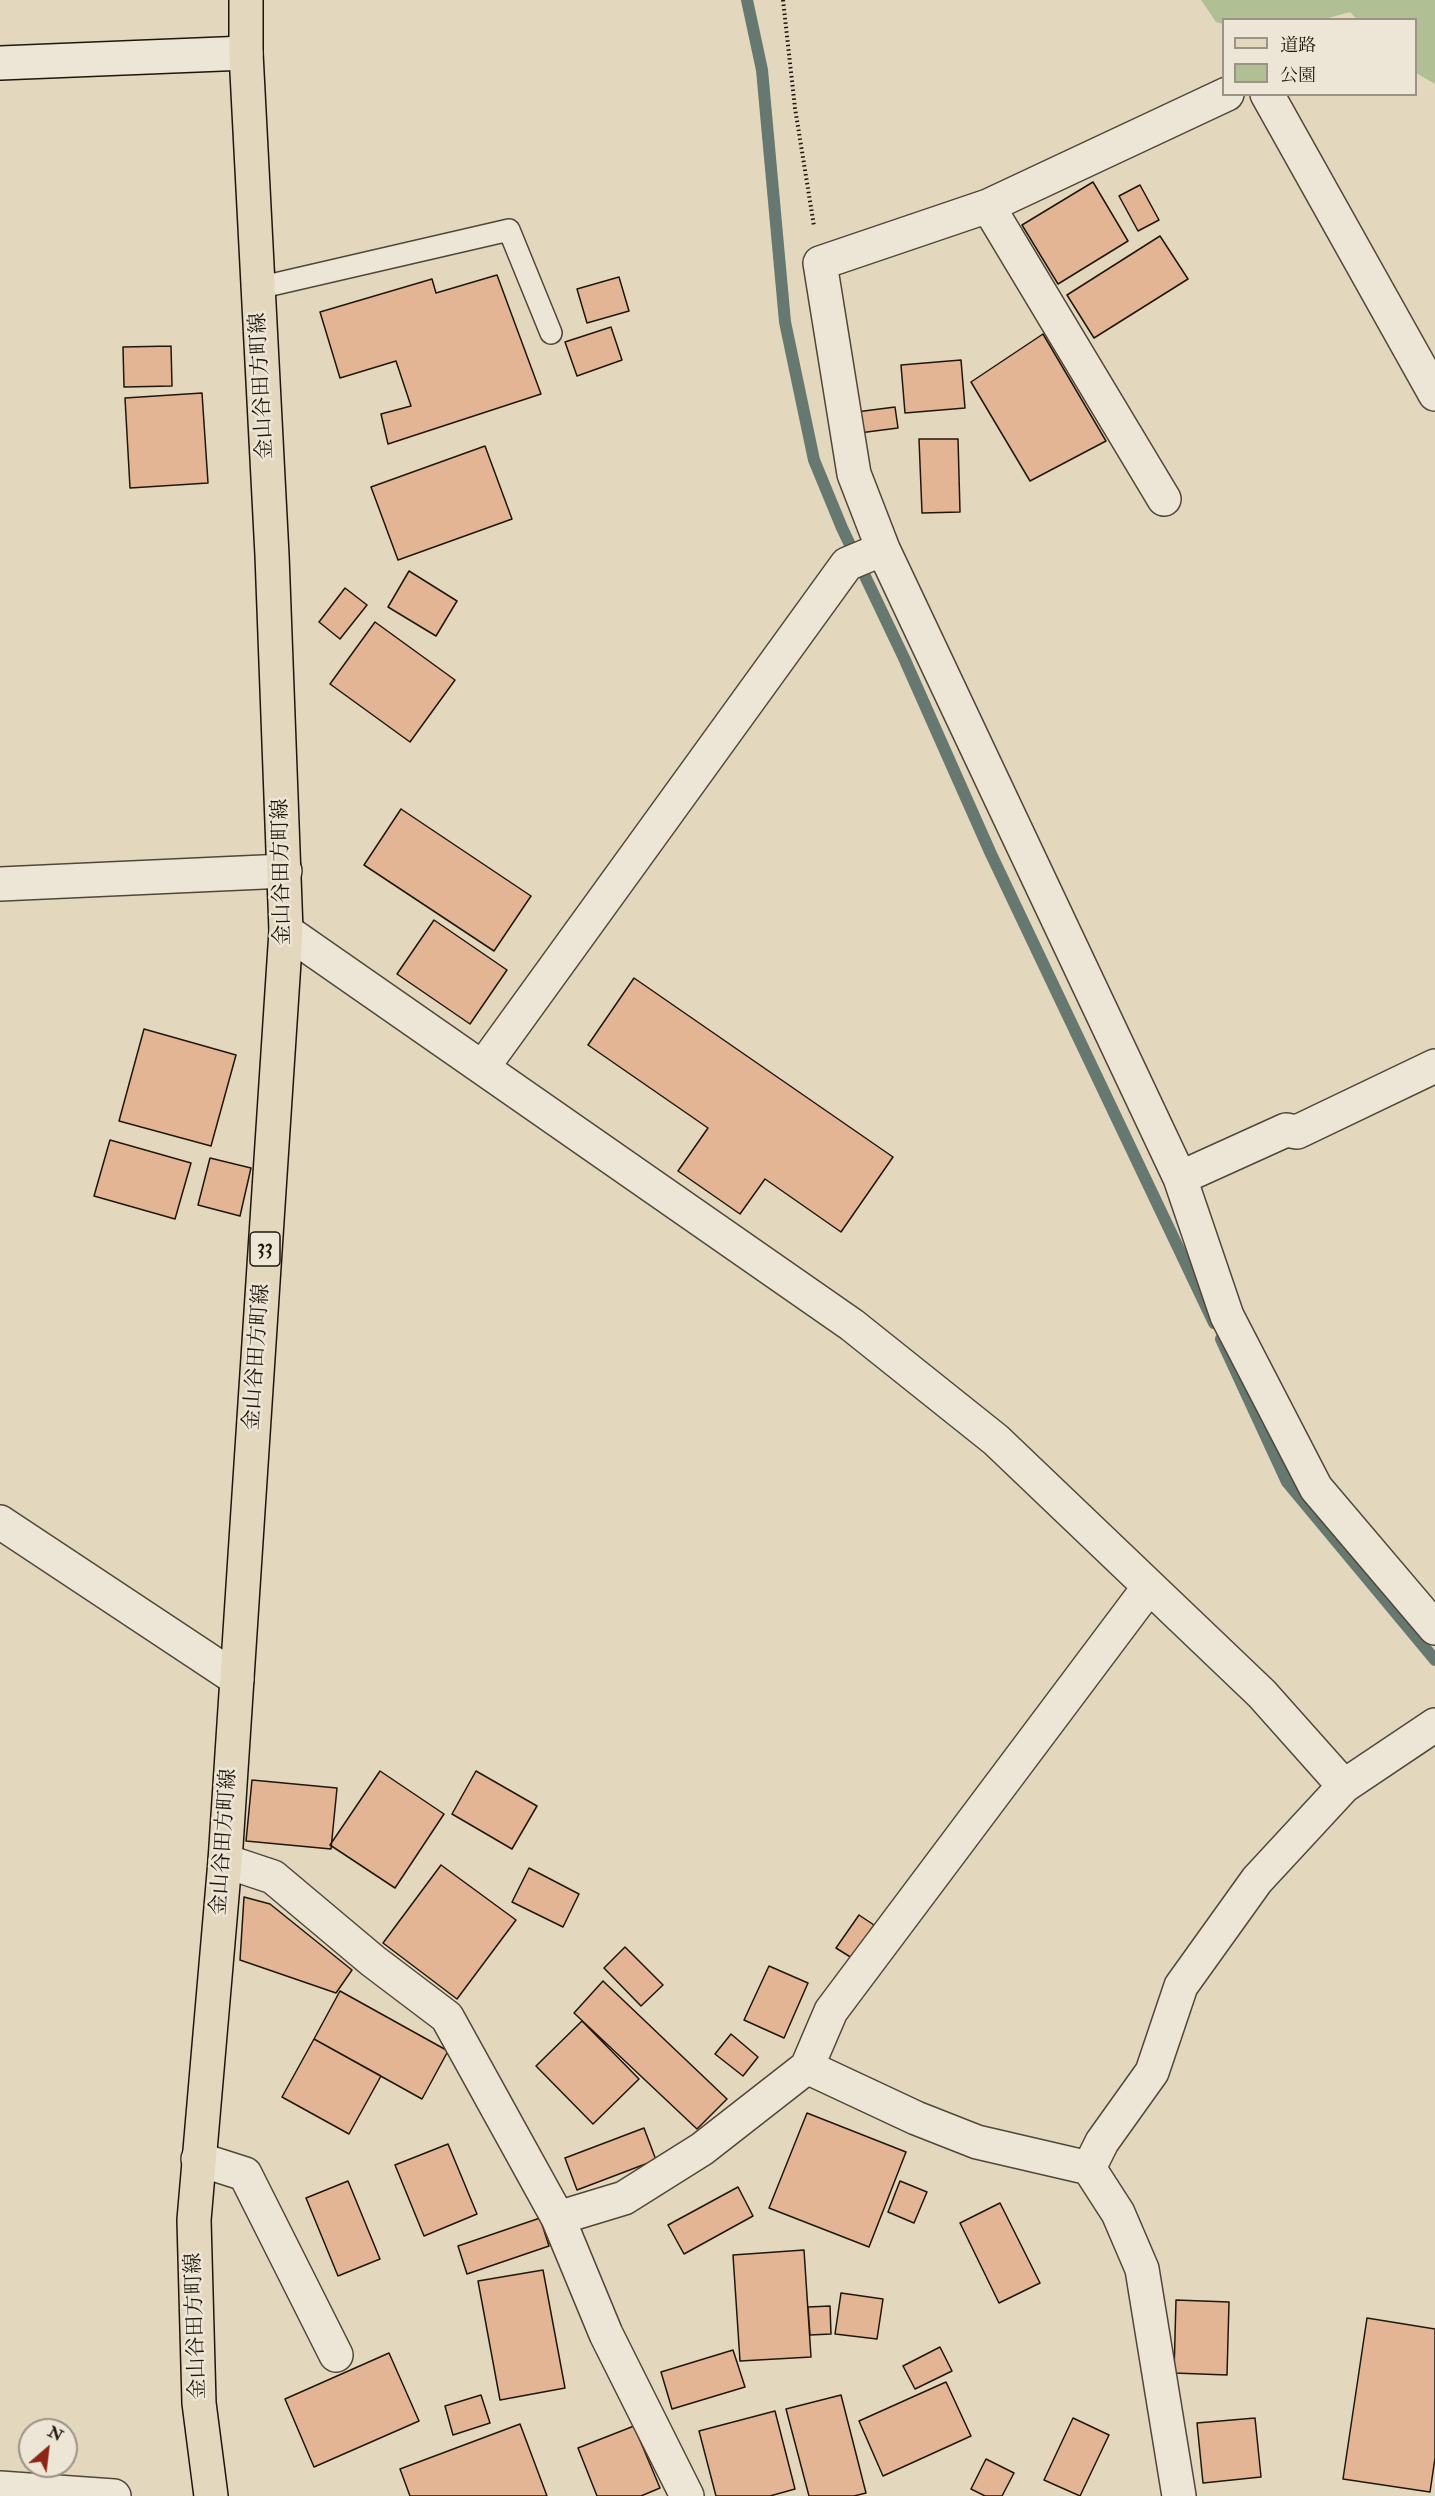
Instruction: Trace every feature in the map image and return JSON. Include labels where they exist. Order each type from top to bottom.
[{"type":"main road","name":"金山谷田方町線","points":[[211,2496],[199,2403],[194,2220],[225,1861],[286,931],[246,53],[246,0]]},
{"type":"street","points":[[0,63],[246,53]]},
{"type":"street","points":[[1223,96],[988,206],[820,263],[854,474],[883,549],[1180,1178],[1227,1316],[1316,1488],[1435,1628]]},
{"type":"street","points":[[1268,96],[1435,394]]},
{"type":"street","points":[[988,206],[1164,499]]},
{"type":"street","points":[[483,1067],[847,564],[883,549]]},
{"type":"street","points":[[0,884],[285,871]]},
{"type":"street","points":[[286,931],[852,1325],[996,1440],[1262,1694],[1344,1786]]},
{"type":"street","points":[[1180,1178],[1286,1130],[1297,1132],[1435,1066]]},
{"type":"street","points":[[0,1522],[237,1679]]},
{"type":"street","points":[[558,2218],[624,2198],[702,2149],[807,2067],[831,2011],[1149,1587]]},
{"type":"street","points":[[1089,2169],[1102,2142],[1152,2072],[1181,1986],[1257,1880],[1344,1786],[1435,1725]]},
{"type":"street","points":[[225,1861],[273,1876],[373,1960],[447,2016],[558,2218],[606,2334],[687,2496]]},
{"type":"street","points":[[807,2067],[916,2118],[977,2142],[1089,2169],[1118,2213],[1143,2269],[1179,2496]]},
{"type":"street","points":[[198,2159],[244,2174],[336,2355]]},
{"type":"street","points":[[0,2488],[114,2496]]},
{"type":"lane","points":[[258,288],[509,230],[551,333]]},
{"type":"path","points":[[783,0],[795,108],[820,263]]},
{"type":"green space","points":[[1201,0],[1435,0],[1435,84],[1417,74],[1417,18],[1356,18],[1350,12],[1328,18],[1222,18],[1222,24],[1216,22]]},
{"type":"building","points":[[1093,182],[1128,241],[1058,284],[1022,225]]},
{"type":"building","points":[[1140,185],[1159,220],[1138,231],[1119,196]]},
{"type":"building","points":[[1160,236],[1188,279],[1094,338],[1067,295]]},
{"type":"building","points":[[497,275],[541,394],[388,444],[381,414],[411,406],[396,361],[340,378],[320,312],[432,279],[436,293]]},
{"type":"building","points":[[619,277],[629,311],[587,323],[577,289]]},
{"type":"building","points":[[611,327],[622,360],[577,376],[565,342]]},
{"type":"building","points":[[1043,334],[1106,441],[1030,481],[971,382]]},
{"type":"building","points":[[171,346],[172,386],[124,387],[123,347]]},
{"type":"building","points":[[961,360],[965,408],[905,413],[901,365]]},
{"type":"building","points":[[202,393],[208,483],[130,488],[125,398]]},
{"type":"building","points":[[895,407],[898,428],[859,433],[856,412]]},
{"type":"building","points":[[919,439],[958,439],[960,512],[922,513]]},
{"type":"building","points":[[485,446],[512,519],[398,560],[371,487]]},
{"type":"building","points":[[409,571],[457,601],[436,636],[388,607]]},
{"type":"building","points":[[345,588],[367,605],[340,639],[319,622]]},
{"type":"building","points":[[375,622],[455,680],[410,742],[330,684]]},
{"type":"building","points":[[401,809],[531,896],[494,951],[364,865]]},
{"type":"building","points":[[434,920],[507,970],[470,1024],[397,974]]},
{"type":"building","points":[[634,978],[893,1157],[841,1232],[765,1179],[740,1214],[678,1171],[708,1128],[588,1045]]},
{"type":"building","points":[[144,1029],[236,1055],[211,1146],[119,1121]]},
{"type":"building","points":[[110,1140],[191,1163],[175,1219],[94,1196]]},
{"type":"building","points":[[210,1158],[251,1168],[240,1216],[198,1205]]},
{"type":"building","points":[[380,1771],[444,1814],[395,1888],[330,1845]]},
{"type":"building","points":[[476,1771],[537,1806],[512,1849],[452,1814]]},
{"type":"building","points":[[252,1780],[337,1788],[331,1849],[246,1841]]},
{"type":"building","points":[[441,1865],[516,1920],[457,1999],[383,1943]]},
{"type":"building","points":[[529,1868],[579,1894],[563,1927],[512,1902]]},
{"type":"building","points":[[244,1897],[270,1904],[352,1970],[336,1993],[240,1960]]},
{"type":"building","points":[[859,1915],[874,1925],[852,1958],[836,1948]]},
{"type":"building","points":[[625,1947],[663,1985],[641,2006],[604,1968]]},
{"type":"building","points":[[769,1966],[808,1983],[784,2038],[744,2020]]},
{"type":"building","points":[[603,1981],[727,2099],[697,2129],[574,2013]]},
{"type":"building","points":[[340,1991],[448,2051],[422,2099],[314,2039]]},
{"type":"building","points":[[582,2021],[639,2079],[593,2124],[536,2066]]},
{"type":"building","points":[[731,2034],[758,2057],[743,2076],[715,2054]]},
{"type":"building","points":[[314,2039],[381,2076],[349,2134],[282,2097]]},
{"type":"building","points":[[807,2113],[906,2152],[869,2247],[769,2208]]},
{"type":"building","points":[[644,2128],[656,2160],[577,2190],[565,2158]]},
{"type":"building","points":[[448,2144],[477,2214],[424,2236],[395,2165]]},
{"type":"building","points":[[348,2181],[380,2259],[338,2276],[306,2198]]},
{"type":"building","points":[[900,2181],[927,2192],[914,2223],[888,2212]]},
{"type":"building","points":[[738,2187],[753,2216],[684,2254],[668,2225]]},
{"type":"building","points":[[1000,2203],[1040,2283],[999,2303],[960,2223]]},
{"type":"building","points":[[540,2218],[549,2246],[467,2274],[458,2246]]},
{"type":"building","points":[[804,2250],[811,2357],[740,2361],[733,2255]]},
{"type":"building","points":[[543,2270],[565,2388],[500,2400],[478,2281]]},
{"type":"building","points":[[841,2293],[883,2299],[877,2339],[835,2334]]},
{"type":"building","points":[[1176,2300],[1229,2302],[1227,2375],[1174,2373]]},
{"type":"building","points":[[830,2306],[831,2334],[810,2335],[808,2307]]},
{"type":"building","points":[[1367,2318],[1435,2329],[1435,2458],[1430,2492],[1343,2479]]},
{"type":"building","points":[[940,2347],[952,2371],[915,2389],[903,2366]]},
{"type":"building","points":[[733,2350],[745,2387],[672,2409],[661,2372]]},
{"type":"building","points":[[389,2353],[419,2421],[314,2467],[285,2399]]},
{"type":"building","points":[[946,2382],[971,2436],[883,2476],[859,2421]]},
{"type":"building","points":[[481,2395],[490,2423],[453,2435],[445,2406]]},
{"type":"building","points":[[841,2395],[866,2493],[854,2496],[809,2496],[786,2409]]},
{"type":"building","points":[[775,2411],[795,2489],[770,2496],[716,2496],[699,2431]]},
{"type":"building","points":[[1073,2418],[1109,2435],[1080,2496],[1044,2480]]},
{"type":"building","points":[[1255,2418],[1261,2477],[1203,2483],[1197,2423]]},
{"type":"building","points":[[520,2424],[547,2496],[410,2496],[400,2469]]},
{"type":"building","points":[[634,2426],[660,2488],[641,2496],[597,2496],[578,2448]]},
{"type":"building","points":[[986,2459],[1014,2473],[1002,2496],[985,2496],[971,2489]]},
{"type":"waterway","points":[[747,0],[762,70],[785,322],[814,460],[842,528],[904,658],[991,854],[1214,1323]]},
{"type":"waterway","points":[[1221,1339],[1287,1482],[1435,1660]]}]
